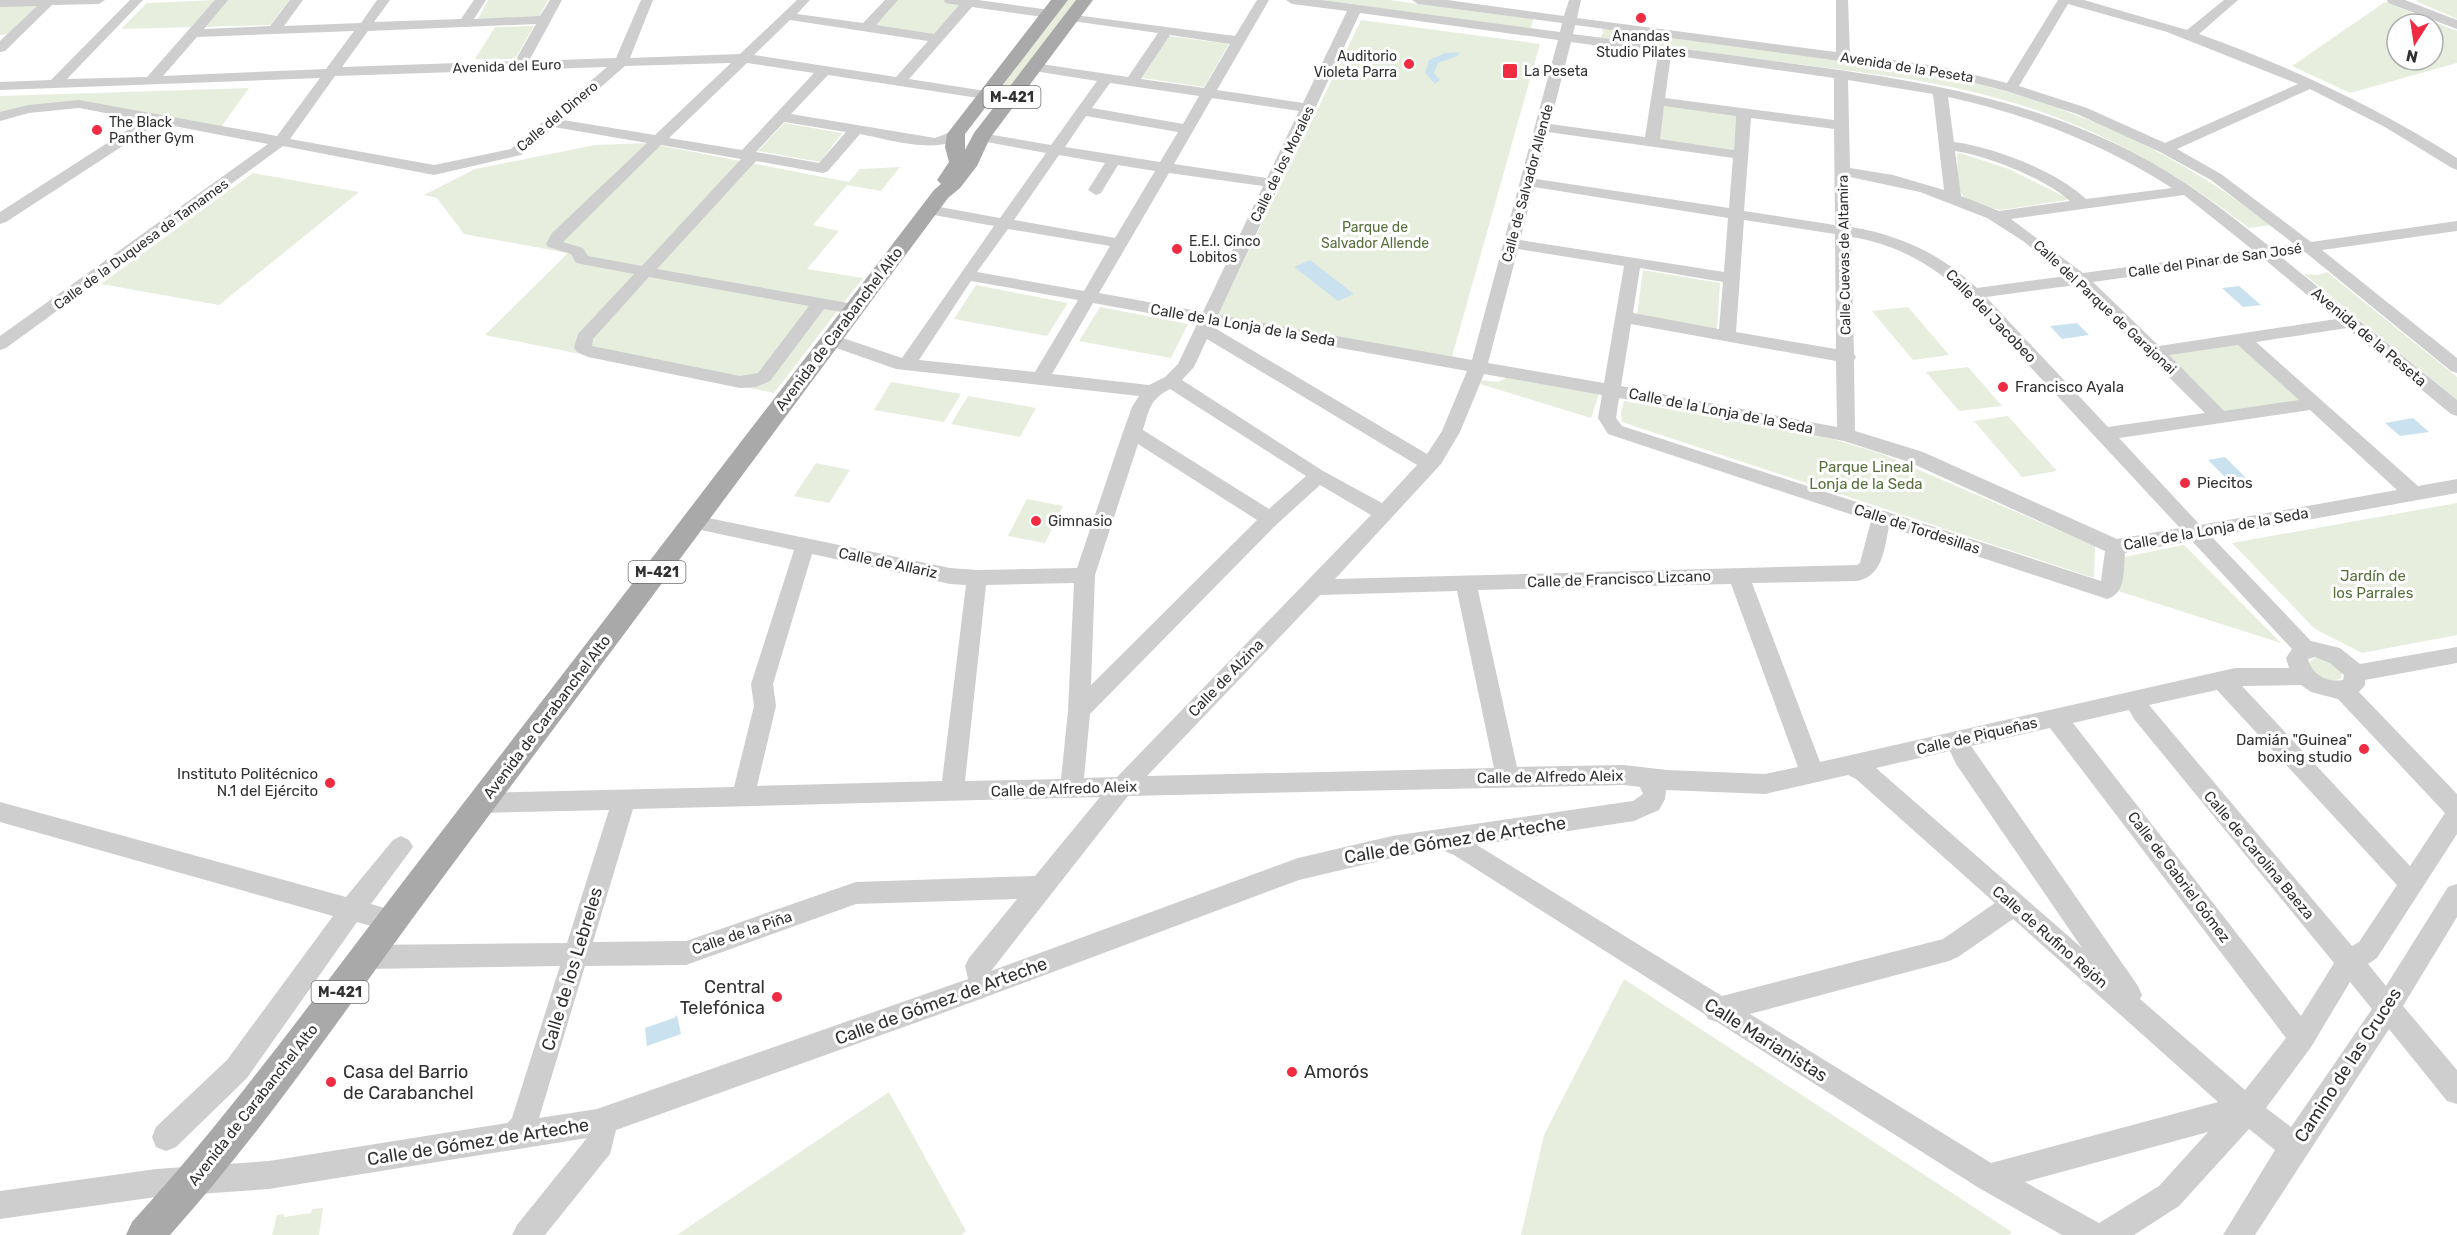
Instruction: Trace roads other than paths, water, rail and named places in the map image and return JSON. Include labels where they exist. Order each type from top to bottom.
[{"type":"main road","name":"Avenida de Carabanchel Alto","points":[[145,1235],[197,1180],[935,202],[970,162],[981,137],[1085,0]]},
{"type":"main road","points":[[956,134],[1055,7]]},
{"type":"main road","name":"Avenida de Carabanchel Alto","points":[[935,202],[959,162],[955,147],[956,134]]},
{"type":"street","points":[[0,3],[99,0]]},
{"type":"street","points":[[55,84],[136,0]]},
{"type":"street","points":[[151,81],[222,0]]},
{"type":"street","points":[[274,30],[297,0]]},
{"type":"street","points":[[370,26],[384,0]]},
{"type":"street","points":[[370,26],[393,0]]},
{"type":"street","points":[[465,23],[480,0]]},
{"type":"street","points":[[520,65],[556,0]]},
{"type":"street","name":"Calle del Dinero","points":[[0,117],[28,109],[79,104],[434,170],[516,152],[621,62],[647,0]]},
{"type":"street","points":[[804,0],[554,244],[557,247],[577,251],[582,260],[854,309]]},
{"type":"street","points":[[866,28],[892,0]]},
{"type":"street","points":[[950,0],[1055,7]]},
{"type":"street","points":[[1040,379],[1263,0]]},
{"type":"street","name":"Avenida de la Peseta","points":[[1292,0],[1940,90],[2002,105],[2085,134],[2131,156],[2188,190],[2457,410]]},
{"type":"street","name":"Avenida de la Peseta","points":[[1418,0],[1943,71],[2011,88],[2082,111],[2165,149],[2246,197],[2457,368]]},
{"type":"street","name":"Calle de Salvador Allende","points":[[1478,366],[1575,0]]},
{"type":"street","points":[[1842,0],[1843,57]]},
{"type":"street","points":[[2011,88],[2064,0]]},
{"type":"street","points":[[2070,0],[2189,35],[2310,84],[2412,135],[2457,165]]},
{"type":"street","points":[[2189,35],[2232,0]]},
{"type":"street","points":[[2393,0],[2457,25]]},
{"type":"street","points":[[3,42],[48,2]]},
{"type":"street","points":[[899,82],[968,3]]},
{"type":"street","name":"Calle de los Morales","points":[[1171,381],[1185,367],[1355,9]]},
{"type":"street","points":[[787,16],[937,38]]},
{"type":"street","points":[[1072,17],[1239,41]]},
{"type":"street","points":[[1541,34],[1537,24],[1550,18]]},
{"type":"street","points":[[194,33],[545,20]]},
{"type":"street","points":[[1584,40],[1597,33],[1593,24]]},
{"type":"street","name":"Calle de la Duquesa de Tamames","points":[[0,344],[285,143],[370,26]]},
{"type":"street","points":[[1132,82],[1166,31]]},
{"type":"street","points":[[1652,142],[1665,50]]},
{"type":"street","name":"Avenida del Euro","points":[[0,86],[744,58],[1011,99]]},
{"type":"street","points":[[1034,67],[1308,108]]},
{"type":"street","points":[[820,303],[764,377],[747,382],[582,348],[584,338],[647,272],[824,70]]},
{"type":"street","name":"Calle Cuevas de Altamira","points":[[1841,75],[1846,435]]},
{"type":"street","points":[[907,364],[967,275],[1107,78]]},
{"type":"street","points":[[2165,149],[2310,84]]},
{"type":"street","points":[[1940,90],[1953,197]]},
{"type":"street","points":[[1659,101],[1842,126]]},
{"type":"street","points":[[1083,111],[1186,129]]},
{"type":"street","points":[[1727,336],[1744,112]]},
{"type":"street","points":[[781,117],[935,142],[945,141],[956,134]]},
{"type":"street","points":[[0,219],[154,119]]},
{"type":"street","points":[[551,122],[823,168],[856,129]]},
{"type":"street","points":[[1541,127],[1740,154]]},
{"type":"street","points":[[981,137],[1113,160],[1272,183]]},
{"type":"street","points":[[1947,146],[1970,150],[2016,166],[2058,186],[2082,204]]},
{"type":"street","points":[[1096,190],[1113,160]]},
{"type":"street","name":"Calle del Parque de Garajonai","points":[[1842,171],[1902,181],[1953,197],[1998,216],[2029,236],[2079,279],[2221,418]]},
{"type":"street","name":"Calle del Jacobeo","points":[[1528,182],[1888,239],[1940,263],[1973,294],[2306,650]]},
{"type":"street","points":[[1998,216],[2188,190]]},
{"type":"street","points":[[935,202],[1005,222],[1118,243]]},
{"type":"street","name":"Calle del Pinar de San José","points":[[1973,294],[2079,279],[2274,259],[2308,247],[2457,226]]},
{"type":"street","name":"Avenida de la Peseta","points":[[2254,242],[2254,234],[2262,229],[2292,234]]},
{"type":"street","points":[[1511,243],[1731,278]]},
{"type":"street","name":"Avenida de la Peseta","points":[[2274,259],[2309,271],[2321,268],[2324,260]]},
{"type":"street","points":[[1612,391],[1633,262]]},
{"type":"street","name":"Calle de la Lonja de la Seda","points":[[967,275],[1088,297],[1205,324],[1478,366],[1846,435],[1916,457],[2115,547],[2457,486]]},
{"type":"street","points":[[1626,316],[1631,319],[1846,357]]},
{"type":"street","points":[[2154,352],[2350,322]]},
{"type":"street","points":[[1205,324],[1429,464]]},
{"type":"street","points":[[2242,339],[2413,493]]},
{"type":"street","points":[[831,340],[889,361],[907,364],[1151,391]]},
{"type":"street","name":"Calle de Alzina","points":[[991,982],[981,979],[978,966],[1122,787],[1315,587],[1429,464],[1450,432],[1478,366]]},
{"type":"street","points":[[1074,789],[1072,781],[1085,575],[1132,432],[1141,407],[1151,391],[1171,381],[1315,473],[1317,477],[1324,478],[1383,513]]},
{"type":"street","name":"Calle de Tordesillas","points":[[1612,391],[1607,418],[1615,430],[2107,591],[2111,588],[2115,547]]},
{"type":"street","points":[[2104,434],[2313,404]]},
{"type":"street","points":[[1132,432],[1270,519]]},
{"type":"street","points":[[1078,711],[1270,519],[1317,477]]},
{"type":"street","name":"Calle de Francisco Lizcano","points":[[1315,587],[1863,572],[1869,566],[1882,517]]},
{"type":"street","name":"Calle de Allariz","points":[[693,522],[950,576],[977,578],[1085,575]]},
{"type":"street","points":[[743,796],[765,706],[762,684],[805,546]]},
{"type":"street","points":[[1737,576],[1746,592],[1808,764],[1816,774]]},
{"type":"street","points":[[952,792],[977,578]]},
{"type":"street","points":[[1463,584],[1467,589],[1506,769],[1510,777]]},
{"type":"street","points":[[2457,655],[2349,682],[2328,688],[2306,676],[2298,666],[2297,658],[2306,650],[2324,651],[2334,654],[2350,666],[2349,682],[2457,810]]},
{"type":"street","name":"Calle de Piqueñas","points":[[1647,778],[1747,785],[1778,782],[2221,680],[2255,675],[2306,676]]},
{"type":"street","points":[[2221,680],[2236,693],[2411,884]]},
{"type":"street","name":"Calle de Carolina Baeza","points":[[2135,699],[2142,713],[2387,1010],[2457,1091]]},
{"type":"street","name":"Calle de Gabriel Gómez","points":[[2053,718],[2062,725],[2302,1038]]},
{"type":"street","points":[[1957,740],[1964,757],[2147,1020]]},
{"type":"street","name":"Calle de Rufino Rejón","points":[[1853,766],[1864,772],[2013,905],[2147,1020],[2241,1116],[2293,1147]]},
{"type":"street","name":"Calle de Alfredo Aleix","points":[[481,803],[1510,777],[1624,775],[1647,778]]},
{"type":"street","name":"Calle de Gómez de Arteche","points":[[0,1205],[156,1183],[269,1175],[597,1122],[991,982],[1298,869],[1392,847],[1634,811],[1651,804],[1654,799],[1655,791],[1647,778]]},
{"type":"street","name":"Calle de los Lebreles","points":[[514,1136],[523,1126],[624,800]]},
{"type":"street","points":[[0,812],[392,921]]},
{"type":"street","points":[[2107,1235],[2169,1196],[2241,1116],[2302,1038],[2348,963],[2368,950],[2457,814]]},
{"type":"street","name":"Calle Marianistas","points":[[1444,840],[1462,848],[1718,1010],[2077,1232]]},
{"type":"street","points":[[166,1137],[237,1069],[352,909],[401,847]]},
{"type":"street","name":"Calle de la Piña","points":[[366,957],[686,953],[856,893],[1042,887]]},
{"type":"street","name":"Camino de las Cruces","points":[[2238,1235],[2293,1147],[2387,1010],[2457,895]]},
{"type":"street","points":[[1718,1010],[1949,949],[2013,905]]},
{"type":"street","points":[[1989,1178],[2221,1115],[2241,1116]]},
{"type":"street","points":[[526,1235],[600,1144],[602,1130],[597,1122]]},
{"type":"water","points":[[1460,52],[1458,56],[1438,63],[1434,73],[1440,80],[1435,84],[1425,73],[1429,60],[1445,53]]},
{"type":"water","points":[[1310,260],[1354,294],[1338,301],[1294,267]]},
{"type":"water","points":[[2239,286],[2261,305],[2243,307],[2222,288]]},
{"type":"water","points":[[2077,323],[2089,335],[2062,339],[2050,326]]},
{"type":"water","points":[[2413,418],[2429,432],[2400,436],[2385,423]]},
{"type":"water","points":[[2225,457],[2248,480],[2231,483],[2208,460]]},
{"type":"water","points":[[677,1015],[681,1034],[647,1046],[645,1028]]},
{"type":"place","name":"Anandas Studio Pilates","points":[[1641,18]]},
{"type":"place","name":"Auditorio Violeta Parra","points":[[1409,64]]},
{"type":"place","name":"La Peseta","points":[[1510,71]]},
{"type":"place","name":"The Black Panther Gym","points":[[97,130]]},
{"type":"place","name":"E.E.I. Cinco Lobitos","points":[[1177,249]]},
{"type":"place","name":"Francisco Ayala","points":[[2003,387]]},
{"type":"place","name":"Piecitos","points":[[2185,483]]},
{"type":"place","name":"Gimnasio","points":[[1036,521]]},
{"type":"place","name":"Damián \"Guinea\" boxing studio","points":[[2364,749]]},
{"type":"place","name":"Instituto Politécnico N.1 del Ejército","points":[[330,783]]},
{"type":"place","name":"Central Telefónica","points":[[777,997]]},
{"type":"place","name":"Amorós","points":[[1292,1072]]},
{"type":"place","name":"Casa del Barrio de Carabanchel","points":[[331,1082]]},
{"type":"park label","name":"Parque de Salvador Allende","points":[[1375,236]]},
{"type":"park label","name":"Parque Lineal Lonja de la Seda","points":[[1866,476]]},
{"type":"park label","name":"Jardín de los Parrales","points":[[2373,584]]}]
